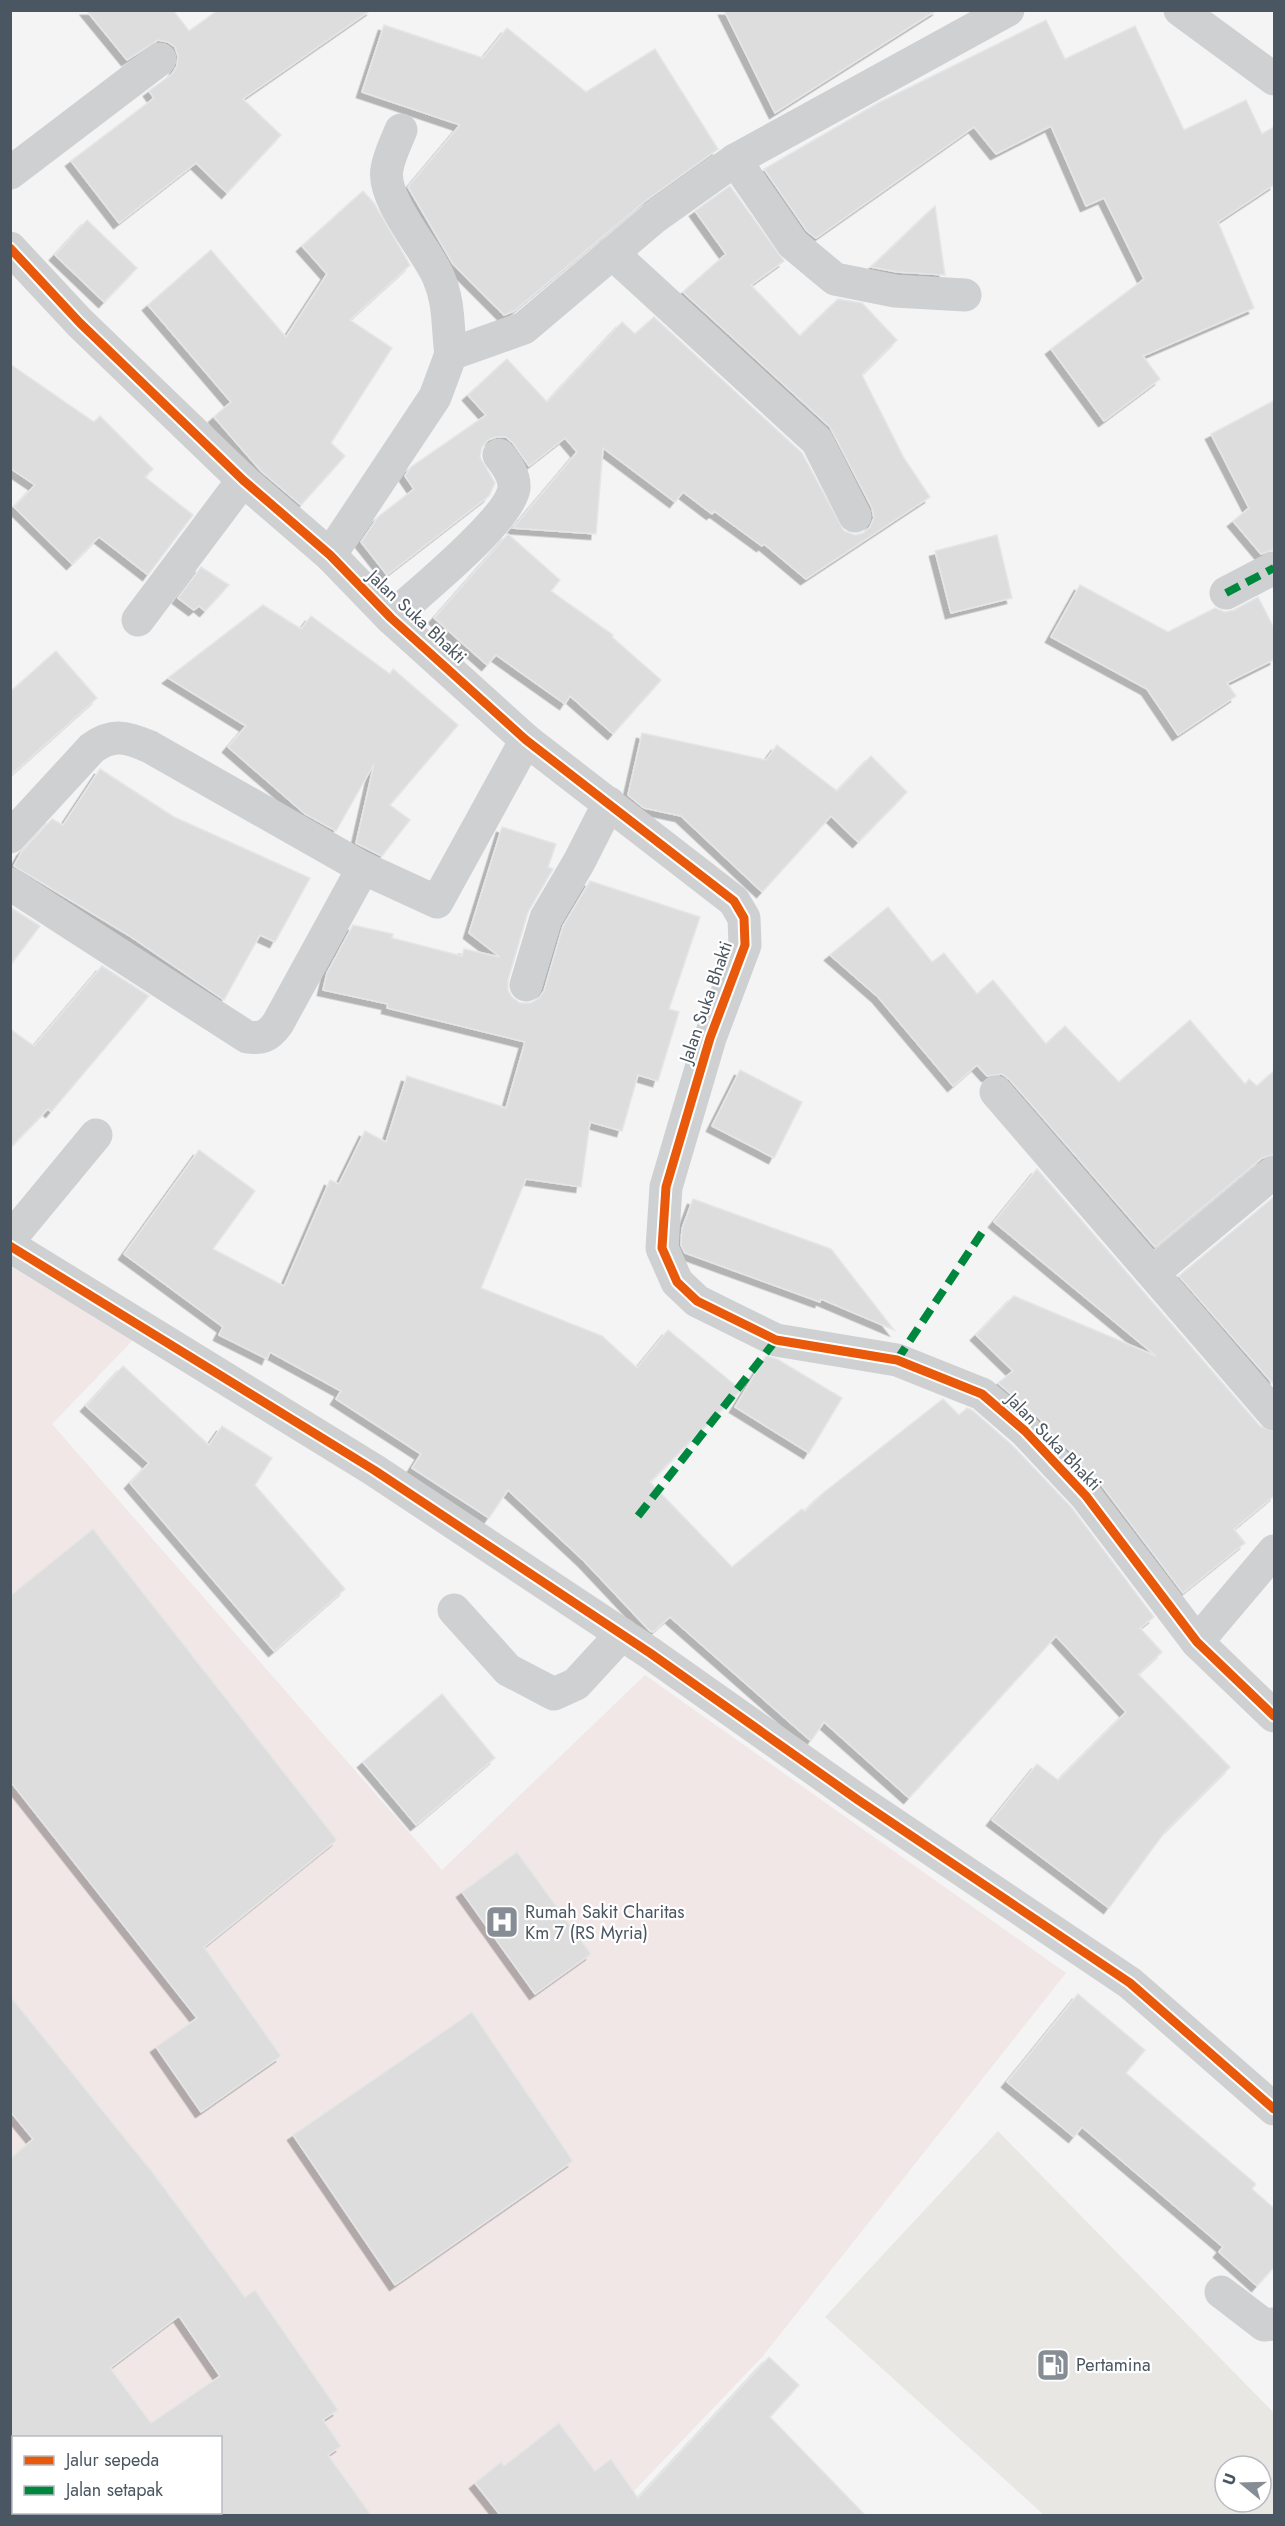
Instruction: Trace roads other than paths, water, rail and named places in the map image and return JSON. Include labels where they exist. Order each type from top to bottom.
[{"type":"street","points":[[451,354],[524,328],[656,217],[735,160],[1008,10]]},
{"type":"street","points":[[1180,10],[1275,79]]},
{"type":"street","points":[[10,173],[160,59]]},
{"type":"street","points":[[330,555],[435,397],[451,354],[448,302],[439,277],[392,197],[387,182],[386,170],[401,129]]},
{"type":"street","points":[[735,160],[793,244],[835,279],[895,291],[965,295]]},
{"type":"street","name":"Jalan Suka Bhakti","points":[[10,248],[80,322],[243,480],[330,555],[391,618],[526,740],[734,901],[744,918],[745,945],[710,1038],[666,1187],[662,1248],[677,1282],[696,1301],[776,1340],[897,1360],[982,1394],[1025,1431],[1086,1496],[1197,1642],[1275,1716]]},
{"type":"street","points":[[612,253],[817,441],[855,516]]},
{"type":"street","points":[[391,618],[492,526],[515,486],[509,468],[499,455]]},
{"type":"street","points":[[138,620],[243,480]]},
{"type":"street","points":[[1226,593],[1275,568]]},
{"type":"street","points":[[10,837],[92,748],[105,739],[118,736],[133,739],[150,747],[363,868],[437,903],[526,740]]},
{"type":"street","points":[[526,985],[546,918],[579,862],[609,803]]},
{"type":"street","points":[[10,885],[246,1037],[257,1038],[267,1036],[278,1023],[363,868]]},
{"type":"street","points":[[996,1092],[1275,1414]]},
{"type":"street","points":[[10,1239],[96,1136]]},
{"type":"street","points":[[1154,1273],[1275,1172]]},
{"type":"street","points":[[10,1246],[364,1464],[622,1634],[858,1800],[1130,1983],[1275,2109]]},
{"type":"street","points":[[1197,1642],[1275,1551]]},
{"type":"street","points":[[454,1610],[508,1670],[554,1694],[576,1684],[622,1634]]},
{"type":"street","points":[[1221,2292],[1264,2325],[1275,2324]]},
{"type":"place","name":"Rumah Sakit Charitas Km 7 (RS Myria)","points":[[502,1922]]},
{"type":"place","name":"Pertamina","points":[[1053,2365]]}]
